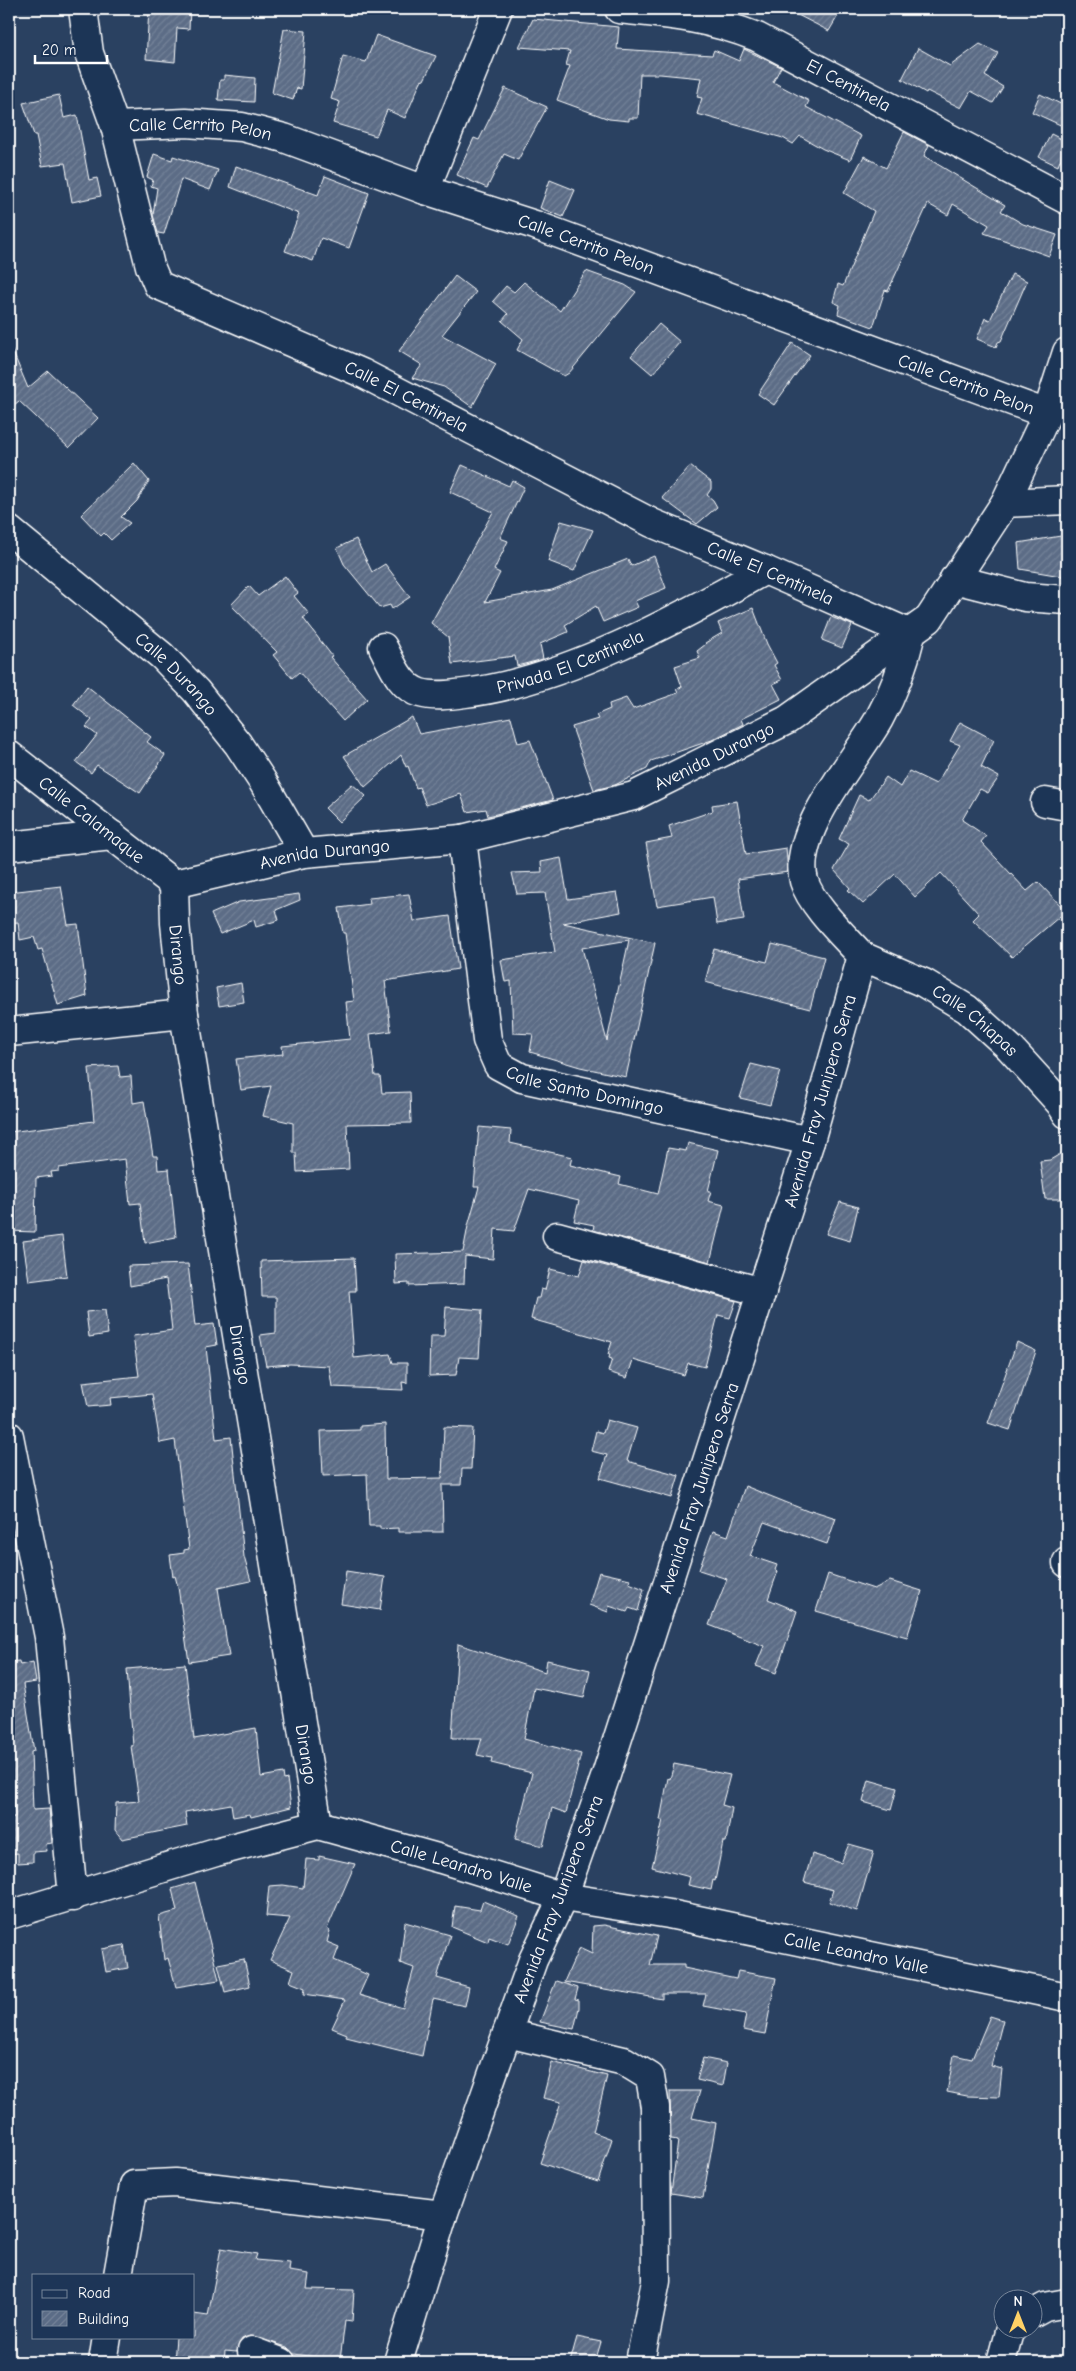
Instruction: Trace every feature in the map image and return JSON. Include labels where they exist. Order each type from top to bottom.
[{"type":"street","name":"Calle El Centinela","points":[[83,9],[89,53],[115,126],[150,266],[158,285],[362,373],[652,523],[911,634]]},
{"type":"street","points":[[425,190],[498,9]]},
{"type":"street","name":"El Centinela","points":[[619,9],[694,17],[727,25],[757,37],[1067,200]]},
{"type":"street","name":"Calle Cerrito Pelon","points":[[115,126],[186,123],[242,127],[284,138],[425,190],[534,225],[1047,414]]},
{"type":"street","name":"Avenida Durango","points":[[174,884],[304,853],[462,839],[634,796],[788,720],[930,619],[954,579],[1005,503],[1047,414],[1067,352]]},
{"type":"street","points":[[1005,503],[1067,500]]},
{"type":"street","name":"Calle Durango","points":[[9,530],[162,656],[196,691],[243,751],[304,853]]},
{"type":"street","name":"Privada El Centinela","points":[[383,647],[402,682],[419,693],[443,696],[495,690],[583,660],[707,602],[765,570]]},
{"type":"street","points":[[954,579],[1025,597],[1067,600]]},
{"type":"street","points":[[862,956],[816,901],[804,881],[803,862],[806,840],[833,788],[878,721],[890,698],[903,667],[911,634]]},
{"type":"street","name":"Calle Calamaque","points":[[9,755],[174,884]]},
{"type":"street","points":[[9,846],[112,834]]},
{"type":"street","name":"Calle Santo Domingo","points":[[462,839],[487,1040],[498,1065],[522,1078],[810,1141]]},
{"type":"street","name":"Dirango","points":[[174,884],[175,923],[184,1014],[318,1825]]},
{"type":"street","name":"Calle Chiapas","points":[[862,956],[924,983],[967,1009],[1010,1048],[1060,1103],[1067,1114]]},
{"type":"street","name":"Avenida Fray Junipero Serra","points":[[398,2362],[443,2215],[507,2033],[533,1960],[563,1898],[606,1776],[810,1141],[862,956]]},
{"type":"street","points":[[9,1032],[184,1014]]},
{"type":"street","points":[[557,1236],[762,1292]]},
{"type":"street","points":[[9,1436],[49,1637],[73,1897]]},
{"type":"street","points":[[9,1915],[216,1852],[318,1825]]},
{"type":"street","name":"Calle Leandro Valle","points":[[318,1825],[441,1859],[563,1898],[669,1914],[1067,1997]]},
{"type":"street","points":[[507,2033],[624,2061],[650,2077],[655,2107],[656,2281],[640,2362]]},
{"type":"street","points":[[118,2274],[134,2185],[175,2182],[443,2215]]},
{"type":"street","points":[[1044,2307],[1067,2303]]},
{"type":"street","points":[[103,2362],[107,2338]]},
{"type":"street","points":[[1001,2362],[1007,2338]]},
{"type":"street","points":[[252,2351],[281,2362]]},
{"type":"building","points":[[149,9],[190,9],[189,29],[177,28],[175,62],[146,59]]},
{"type":"building","points":[[786,9],[842,9],[829,31]]},
{"type":"building","points":[[533,19],[619,27],[617,49],[712,55],[714,50],[739,61],[744,49],[781,67],[773,82],[809,101],[806,107],[861,136],[850,160],[823,149],[800,136],[793,144],[783,138],[697,114],[702,98],[697,97],[701,78],[660,74],[640,74],[638,118],[629,118],[629,121],[609,119],[557,100],[570,66],[566,65],[570,51],[519,47]]},
{"type":"building","points":[[284,29],[306,31],[301,89],[297,88],[293,100],[272,93]]},
{"type":"building","points":[[376,35],[436,56],[424,80],[421,81],[405,118],[387,110],[376,136],[333,123],[340,102],[331,99],[343,56],[366,62]]},
{"type":"building","points":[[980,44],[998,53],[985,76],[1003,87],[993,103],[971,91],[961,108],[927,91],[926,93],[902,79],[918,48],[950,66]]},
{"type":"building","points":[[224,75],[255,78],[254,102],[218,100],[220,80],[224,80]]},
{"type":"building","points":[[505,88],[547,107],[518,160],[504,154],[487,188],[457,175],[474,138],[479,140]]},
{"type":"building","points":[[1040,94],[1067,107],[1067,128],[1032,112]]},
{"type":"building","points":[[59,95],[64,118],[77,115],[89,180],[97,178],[101,196],[72,202],[65,163],[42,166],[36,135],[34,135],[23,103]]},
{"type":"building","points":[[904,132],[929,145],[924,156],[1005,205],[1001,211],[1023,224],[1057,235],[1049,256],[984,233],[989,225],[953,204],[948,215],[928,204],[888,291],[885,290],[873,327],[838,314],[840,305],[833,302],[838,284],[843,286],[874,211],[844,193],[864,156],[886,168]]},
{"type":"building","points":[[1051,134],[1067,142],[1058,166],[1039,157]]},
{"type":"building","points":[[154,154],[172,160],[173,156],[218,170],[210,190],[181,179],[164,234],[158,233],[153,215],[157,188],[151,186],[153,180],[147,177]]},
{"type":"building","points":[[236,166],[318,195],[325,176],[369,193],[349,248],[321,238],[313,261],[285,251],[299,214],[230,187]]},
{"type":"building","points":[[550,180],[575,190],[563,217],[540,208]]},
{"type":"building","points":[[586,271],[625,285],[636,292],[569,373],[564,376],[517,350],[523,339],[502,321],[508,314],[493,301],[506,286],[514,292],[524,282],[560,311]]},
{"type":"building","points":[[1012,274],[1027,281],[1001,341],[998,342],[996,347],[977,339],[985,318],[990,320]]},
{"type":"building","points":[[455,276],[476,292],[442,335],[496,364],[472,407],[444,387],[412,378],[422,365],[399,351]]},
{"type":"building","points":[[659,324],[680,342],[652,374],[631,356]]},
{"type":"building","points":[[9,343],[28,388],[48,371],[98,418],[69,448],[19,401],[9,409]]},
{"type":"building","points":[[792,343],[810,355],[774,405],[758,394]]},
{"type":"building","points":[[134,463],[149,481],[137,501],[121,517],[130,523],[111,540],[104,533],[101,536],[81,515]]},
{"type":"building","points":[[462,465],[509,486],[512,480],[524,487],[500,538],[508,541],[494,570],[500,573],[485,602],[552,590],[628,559],[631,566],[654,556],[666,588],[635,601],[638,607],[603,622],[596,606],[565,625],[568,632],[540,644],[543,659],[517,666],[515,656],[452,664],[448,637],[431,623],[493,512],[450,492]]},
{"type":"building","points":[[690,466],[711,482],[711,489],[707,495],[717,507],[697,524],[662,498]]},
{"type":"building","points":[[561,521],[593,530],[574,571],[548,561]]},
{"type":"building","points":[[1067,535],[1067,577],[1020,569],[1018,543]]},
{"type":"building","points":[[356,539],[372,572],[385,564],[410,597],[392,609],[390,605],[380,608],[344,564],[337,548]]},
{"type":"building","points":[[285,576],[298,593],[294,596],[309,614],[303,618],[332,656],[330,657],[367,699],[343,721],[299,672],[292,678],[273,655],[277,652],[231,605],[249,586],[258,596]]},
{"type":"building","points":[[753,608],[767,644],[777,663],[774,665],[782,680],[773,684],[781,699],[741,719],[743,724],[712,740],[651,761],[647,769],[615,785],[594,790],[572,727],[598,719],[596,715],[610,709],[609,704],[626,698],[633,709],[678,693],[676,689],[682,687],[675,666],[700,658],[697,651],[705,643],[722,633],[718,623]]},
{"type":"building","points":[[831,617],[852,625],[842,648],[822,640]]},
{"type":"building","points":[[87,686],[151,737],[147,742],[165,755],[140,793],[97,765],[91,773],[76,762],[97,735],[86,727],[92,720],[73,705]]},
{"type":"building","points":[[412,717],[419,734],[511,717],[518,743],[530,740],[553,800],[488,816],[486,809],[467,812],[461,794],[426,805],[419,787],[416,788],[408,766],[406,767],[401,755],[365,787],[344,756]]},
{"type":"building","points":[[960,722],[994,740],[981,767],[999,777],[988,793],[980,789],[962,820],[986,836],[981,842],[1027,891],[1038,882],[1066,911],[1012,957],[973,920],[979,914],[941,873],[915,897],[895,874],[863,904],[848,890],[850,888],[834,870],[849,844],[839,839],[859,795],[869,800],[886,777],[900,787],[909,771],[936,784],[960,745],[950,741]]},
{"type":"building","points":[[352,784],[366,796],[339,822],[325,808]]},
{"type":"building","points":[[737,801],[746,854],[786,848],[788,872],[738,879],[744,920],[717,924],[713,897],[657,906],[646,843],[672,838],[669,826],[713,811],[712,805]]},
{"type":"building","points":[[561,858],[568,899],[617,892],[621,912],[563,923],[655,943],[626,1077],[580,1067],[530,1052],[533,1034],[513,1033],[511,981],[505,982],[501,960],[555,952],[545,893],[517,894],[512,873],[542,872],[541,862]],"holes":[[[629,940],[607,1041],[582,948]]]},
{"type":"building","points":[[61,886],[68,925],[78,924],[87,996],[58,1005],[42,949],[38,950],[34,937],[20,940],[18,922],[9,923],[9,892]]},
{"type":"building","points":[[299,894],[300,900],[276,910],[279,920],[256,927],[254,920],[220,934],[211,914],[239,902]]},
{"type":"building","points":[[409,894],[414,921],[450,916],[458,969],[385,981],[391,1031],[370,1034],[375,1076],[380,1076],[382,1093],[410,1092],[411,1123],[347,1124],[349,1169],[297,1172],[296,1153],[293,1153],[293,1123],[263,1116],[271,1086],[241,1090],[236,1059],[283,1054],[282,1046],[350,1039],[346,1002],[354,1001],[345,933],[343,933],[339,908],[370,904],[369,898]]},
{"type":"building","points":[[772,944],[824,957],[810,1009],[705,982],[714,949],[767,962]]},
{"type":"building","points":[[241,983],[244,1002],[219,1006],[216,988]]},
{"type":"building","points":[[751,1064],[780,1071],[770,1105],[740,1098]]},
{"type":"building","points":[[118,1066],[120,1077],[131,1076],[133,1103],[144,1101],[153,1156],[157,1156],[158,1170],[169,1169],[176,1237],[145,1243],[140,1203],[130,1204],[125,1159],[59,1168],[59,1171],[51,1172],[52,1176],[36,1178],[35,1232],[9,1231],[9,1132],[94,1121],[89,1068]]},
{"type":"building","points":[[479,1127],[511,1130],[510,1143],[572,1157],[570,1165],[621,1177],[619,1184],[658,1194],[668,1148],[686,1151],[688,1143],[718,1150],[708,1191],[711,1191],[708,1201],[724,1205],[710,1262],[593,1230],[594,1225],[574,1221],[579,1201],[529,1189],[514,1231],[495,1229],[493,1259],[465,1256],[464,1284],[409,1286],[409,1283],[396,1284],[395,1254],[463,1252],[479,1187],[474,1187]]},
{"type":"building","points":[[1067,1150],[1067,1199],[1045,1199],[1040,1161],[1050,1160]]},
{"type":"building","points":[[840,1202],[858,1207],[850,1241],[826,1234]]},
{"type":"building","points":[[62,1236],[67,1276],[29,1281],[23,1241]]},
{"type":"building","points":[[354,1258],[356,1291],[349,1291],[354,1358],[390,1354],[393,1363],[407,1363],[407,1383],[402,1382],[403,1390],[332,1387],[329,1366],[290,1364],[266,1366],[260,1335],[276,1333],[276,1297],[262,1297],[261,1261]]},
{"type":"building","points":[[584,1260],[736,1301],[730,1318],[718,1315],[705,1367],[688,1363],[684,1375],[633,1360],[627,1378],[608,1372],[612,1359],[609,1358],[610,1354],[608,1354],[612,1342],[531,1319],[536,1298],[539,1298],[541,1289],[545,1290],[550,1269],[579,1276]]},
{"type":"building","points":[[188,1264],[195,1326],[214,1324],[217,1345],[206,1347],[216,1439],[231,1437],[244,1557],[251,1581],[218,1588],[229,1656],[189,1662],[178,1587],[175,1576],[173,1577],[170,1555],[184,1553],[184,1550],[189,1549],[175,1440],[160,1443],[152,1394],[110,1398],[111,1405],[88,1407],[83,1382],[139,1376],[133,1336],[172,1330],[166,1279],[130,1286],[128,1266]]},
{"type":"building","points":[[446,1307],[482,1310],[479,1358],[459,1357],[456,1375],[429,1376],[430,1336],[444,1336]]},
{"type":"building","points":[[105,1310],[108,1334],[89,1337],[86,1312]]},
{"type":"building","points":[[1017,1342],[1036,1351],[1010,1430],[988,1423]]},
{"type":"building","points":[[607,1420],[637,1428],[627,1461],[679,1475],[672,1498],[600,1478],[607,1455],[591,1451],[596,1431],[603,1433]]},
{"type":"building","points":[[385,1424],[386,1479],[442,1478],[444,1427],[473,1428],[471,1469],[462,1469],[461,1485],[442,1485],[443,1532],[398,1532],[398,1528],[380,1529],[380,1526],[369,1526],[367,1474],[323,1476],[321,1431],[360,1430],[360,1426]]},
{"type":"building","points":[[745,1486],[810,1512],[811,1510],[836,1518],[827,1544],[764,1522],[750,1556],[777,1565],[775,1570],[778,1571],[768,1599],[797,1611],[776,1673],[756,1666],[764,1646],[709,1625],[727,1579],[699,1570],[713,1531],[728,1536]]},
{"type":"building","points":[[346,1571],[385,1577],[380,1610],[341,1604]]},
{"type":"building","points":[[599,1572],[630,1579],[629,1583],[644,1589],[638,1611],[629,1608],[627,1612],[609,1606],[608,1612],[589,1605]]},
{"type":"building","points":[[828,1574],[874,1589],[890,1581],[922,1591],[907,1637],[816,1611]]},
{"type":"building","points":[[458,1644],[545,1672],[547,1660],[590,1670],[584,1698],[534,1688],[524,1739],[581,1754],[566,1813],[552,1808],[543,1846],[515,1839],[532,1773],[491,1763],[492,1758],[477,1755],[482,1738],[452,1738]]},
{"type":"building","points":[[19,1661],[20,1665],[33,1662],[36,1682],[23,1684],[34,1751],[31,1752],[33,1810],[49,1809],[52,1843],[46,1844],[47,1851],[33,1852],[33,1862],[18,1863],[18,1853],[9,1854],[9,1817],[15,1817],[11,1755],[9,1756],[9,1662]]},
{"type":"building","points":[[185,1664],[194,1739],[256,1728],[261,1777],[283,1773],[284,1780],[287,1779],[291,1807],[251,1817],[250,1814],[233,1817],[231,1804],[185,1812],[187,1826],[122,1839],[115,1830],[116,1803],[139,1801],[131,1746],[133,1746],[127,1669]]},
{"type":"building","points":[[674,1764],[730,1775],[722,1805],[732,1808],[726,1842],[723,1842],[715,1881],[713,1880],[711,1890],[688,1885],[690,1877],[652,1867],[663,1820],[660,1820],[668,1778],[670,1779]]},
{"type":"building","points":[[869,1780],[897,1788],[891,1810],[863,1802]]},
{"type":"building","points":[[849,1844],[874,1851],[857,1911],[829,1902],[833,1890],[804,1882],[812,1854],[841,1863]]},
{"type":"building","points":[[319,1856],[355,1864],[327,1929],[330,1931],[327,1942],[339,1947],[334,1960],[368,1975],[359,1995],[403,2008],[414,1968],[400,1963],[405,1922],[450,1935],[437,1978],[469,1987],[465,2006],[433,1999],[422,2056],[346,2037],[347,2034],[332,2028],[345,2000],[304,1994],[305,1988],[290,1982],[294,1970],[270,1960],[290,1918],[266,1916],[269,1886],[283,1885],[303,1888],[306,1859],[319,1860]]},
{"type":"building","points":[[195,1882],[219,1980],[176,1987],[168,1958],[164,1960],[159,1916],[177,1911],[172,1889]]},
{"type":"building","points":[[483,1901],[519,1916],[508,1944],[489,1937],[488,1942],[452,1927],[455,1906],[480,1910]]},
{"type":"building","points":[[604,1925],[657,1936],[650,1965],[684,1965],[684,1968],[736,1979],[738,1971],[776,1978],[765,2034],[743,2030],[746,2014],[703,2006],[706,1994],[662,1994],[662,1999],[564,1982],[579,1948],[592,1954],[593,1926]]},
{"type":"building","points":[[124,1945],[128,1968],[106,1972],[102,1949]]},
{"type":"building","points":[[244,1959],[250,1986],[225,1992],[218,1964]]},
{"type":"building","points":[[556,1981],[578,1988],[575,1999],[579,2000],[579,2008],[574,2029],[540,2022]]},
{"type":"building","points":[[990,2016],[1003,2020],[991,2066],[1002,2069],[999,2097],[967,2096],[947,2092],[954,2055],[972,2059]]},
{"type":"building","points":[[703,2058],[727,2063],[723,2086],[697,2080]]},
{"type":"building","points":[[552,2062],[607,2076],[593,2132],[612,2139],[598,2182],[540,2163],[561,2102],[543,2098]]},
{"type":"building","points":[[670,2091],[700,2091],[692,2118],[716,2123],[703,2198],[671,2193],[678,2141],[671,2140]]},
{"type":"building","points":[[221,2248],[257,2254],[255,2260],[290,2263],[289,2271],[309,2274],[307,2289],[354,2290],[352,2322],[345,2321],[340,2360],[294,2354],[287,2347],[250,2336],[242,2339],[237,2352],[225,2351],[224,2362],[174,2362],[176,2338],[195,2338],[195,2314],[208,2316]]},
{"type":"building","points":[[577,2337],[601,2342],[595,2362],[570,2362]]}]
